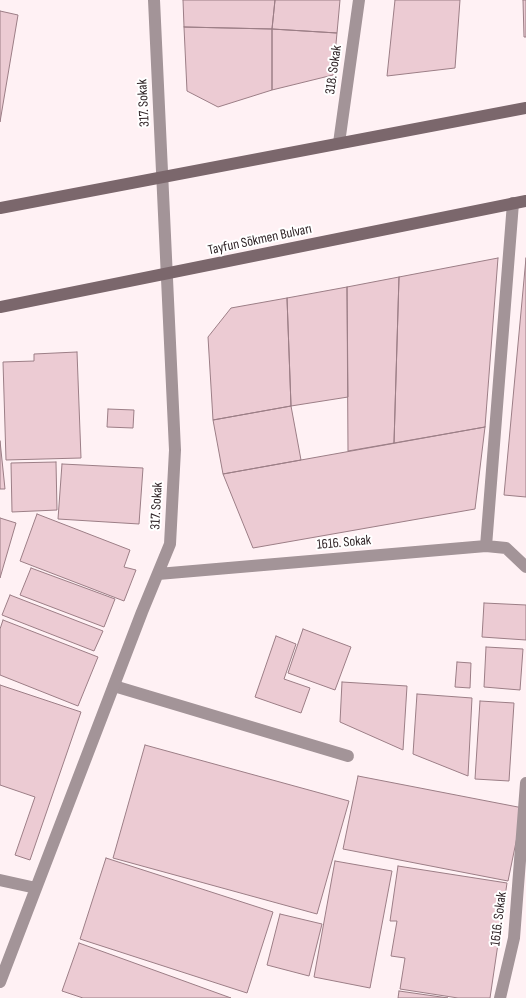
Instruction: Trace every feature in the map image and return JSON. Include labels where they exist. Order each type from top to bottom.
[{"type":"main road","points":[[0,208],[526,108]]},
{"type":"main road","name":"Tayfun Sökmen Bulvarı","points":[[0,307],[520,202]]},
{"type":"street","name":"317. Sokak","points":[[0,982],[170,544],[175,450],[154,0]]},
{"type":"street","name":"318. Sokak","points":[[339,144],[359,0]]},
{"type":"street","points":[[486,546],[520,202]]},
{"type":"street","name":"1616. Sokak","points":[[158,574],[486,546],[506,548],[526,568]]},
{"type":"street","points":[[114,686],[348,756]]},
{"type":"street","name":"1616. Sokak","points":[[500,998],[514,938],[526,783]]},
{"type":"street","points":[[0,880],[36,888]]},
{"type":"building","points":[[183,0],[275,0],[272,29],[184,27]]},
{"type":"building","points":[[275,0],[340,0],[337,33],[272,29]]},
{"type":"building","points":[[395,0],[460,0],[455,68],[387,76]]},
{"type":"building","points":[[523,0],[526,0],[526,37],[524,37]]},
{"type":"building","points":[[0,11],[18,15],[0,122]]},
{"type":"building","points":[[184,27],[272,29],[272,90],[218,107],[187,91]]},
{"type":"building","points":[[272,29],[337,33],[333,75],[272,90]]},
{"type":"building","points":[[498,258],[485,427],[394,443],[399,277]]},
{"type":"building","points":[[526,258],[526,497],[504,495]]},
{"type":"building","points":[[399,277],[394,443],[348,451],[347,287]]},
{"type":"building","points":[[347,287],[348,397],[291,406],[287,298]]},
{"type":"building","points":[[287,298],[291,406],[213,420],[208,337],[231,308]]},
{"type":"building","points":[[77,352],[81,458],[6,460],[3,362],[34,361],[34,354]]},
{"type":"building","points":[[291,406],[301,460],[223,474],[213,420]]},
{"type":"building","points":[[108,409],[134,410],[133,428],[107,427]]},
{"type":"building","points":[[485,427],[475,509],[253,548],[223,474]]},
{"type":"building","points":[[0,441],[5,489],[0,489]]},
{"type":"building","points":[[56,462],[57,510],[12,512],[11,463]]},
{"type":"building","points":[[62,464],[143,468],[139,524],[58,519]]},
{"type":"building","points":[[37,514],[130,550],[124,567],[136,570],[124,601],[20,561]]},
{"type":"building","points":[[0,518],[16,523],[0,578]]},
{"type":"building","points":[[31,568],[115,599],[104,627],[20,595]]},
{"type":"building","points":[[10,595],[103,631],[94,651],[2,615]]},
{"type":"building","points":[[484,603],[526,605],[526,640],[482,637]]},
{"type":"building","points":[[3,620],[98,657],[78,706],[0,675],[0,629]]},
{"type":"building","points":[[303,629],[351,647],[335,690],[288,673]]},
{"type":"building","points":[[276,636],[296,644],[284,679],[310,688],[301,713],[255,697]]},
{"type":"building","points":[[486,647],[523,649],[520,690],[484,687]]},
{"type":"building","points":[[457,662],[471,663],[470,688],[455,687]]},
{"type":"building","points":[[342,682],[407,686],[403,750],[340,722]]},
{"type":"building","points":[[0,685],[81,712],[30,860],[15,855],[35,797],[0,785]]},
{"type":"building","points":[[417,694],[472,698],[468,776],[413,754]]},
{"type":"building","points":[[480,701],[514,703],[509,781],[475,779]]},
{"type":"building","points":[[145,745],[349,801],[317,914],[113,858]]},
{"type":"building","points":[[358,776],[523,808],[508,881],[343,849]]},
{"type":"building","points":[[106,858],[273,912],[247,993],[80,939]]},
{"type":"building","points":[[335,861],[392,871],[370,988],[314,977]]},
{"type":"building","points":[[398,866],[507,883],[490,998],[458,998],[400,989],[405,958],[391,956],[397,921],[390,921]]},
{"type":"building","points":[[280,914],[322,924],[309,976],[267,965]]},
{"type":"building","points":[[79,943],[231,998],[83,998],[62,991]]},
{"type":"building","points":[[399,991],[448,998],[398,998]]}]
